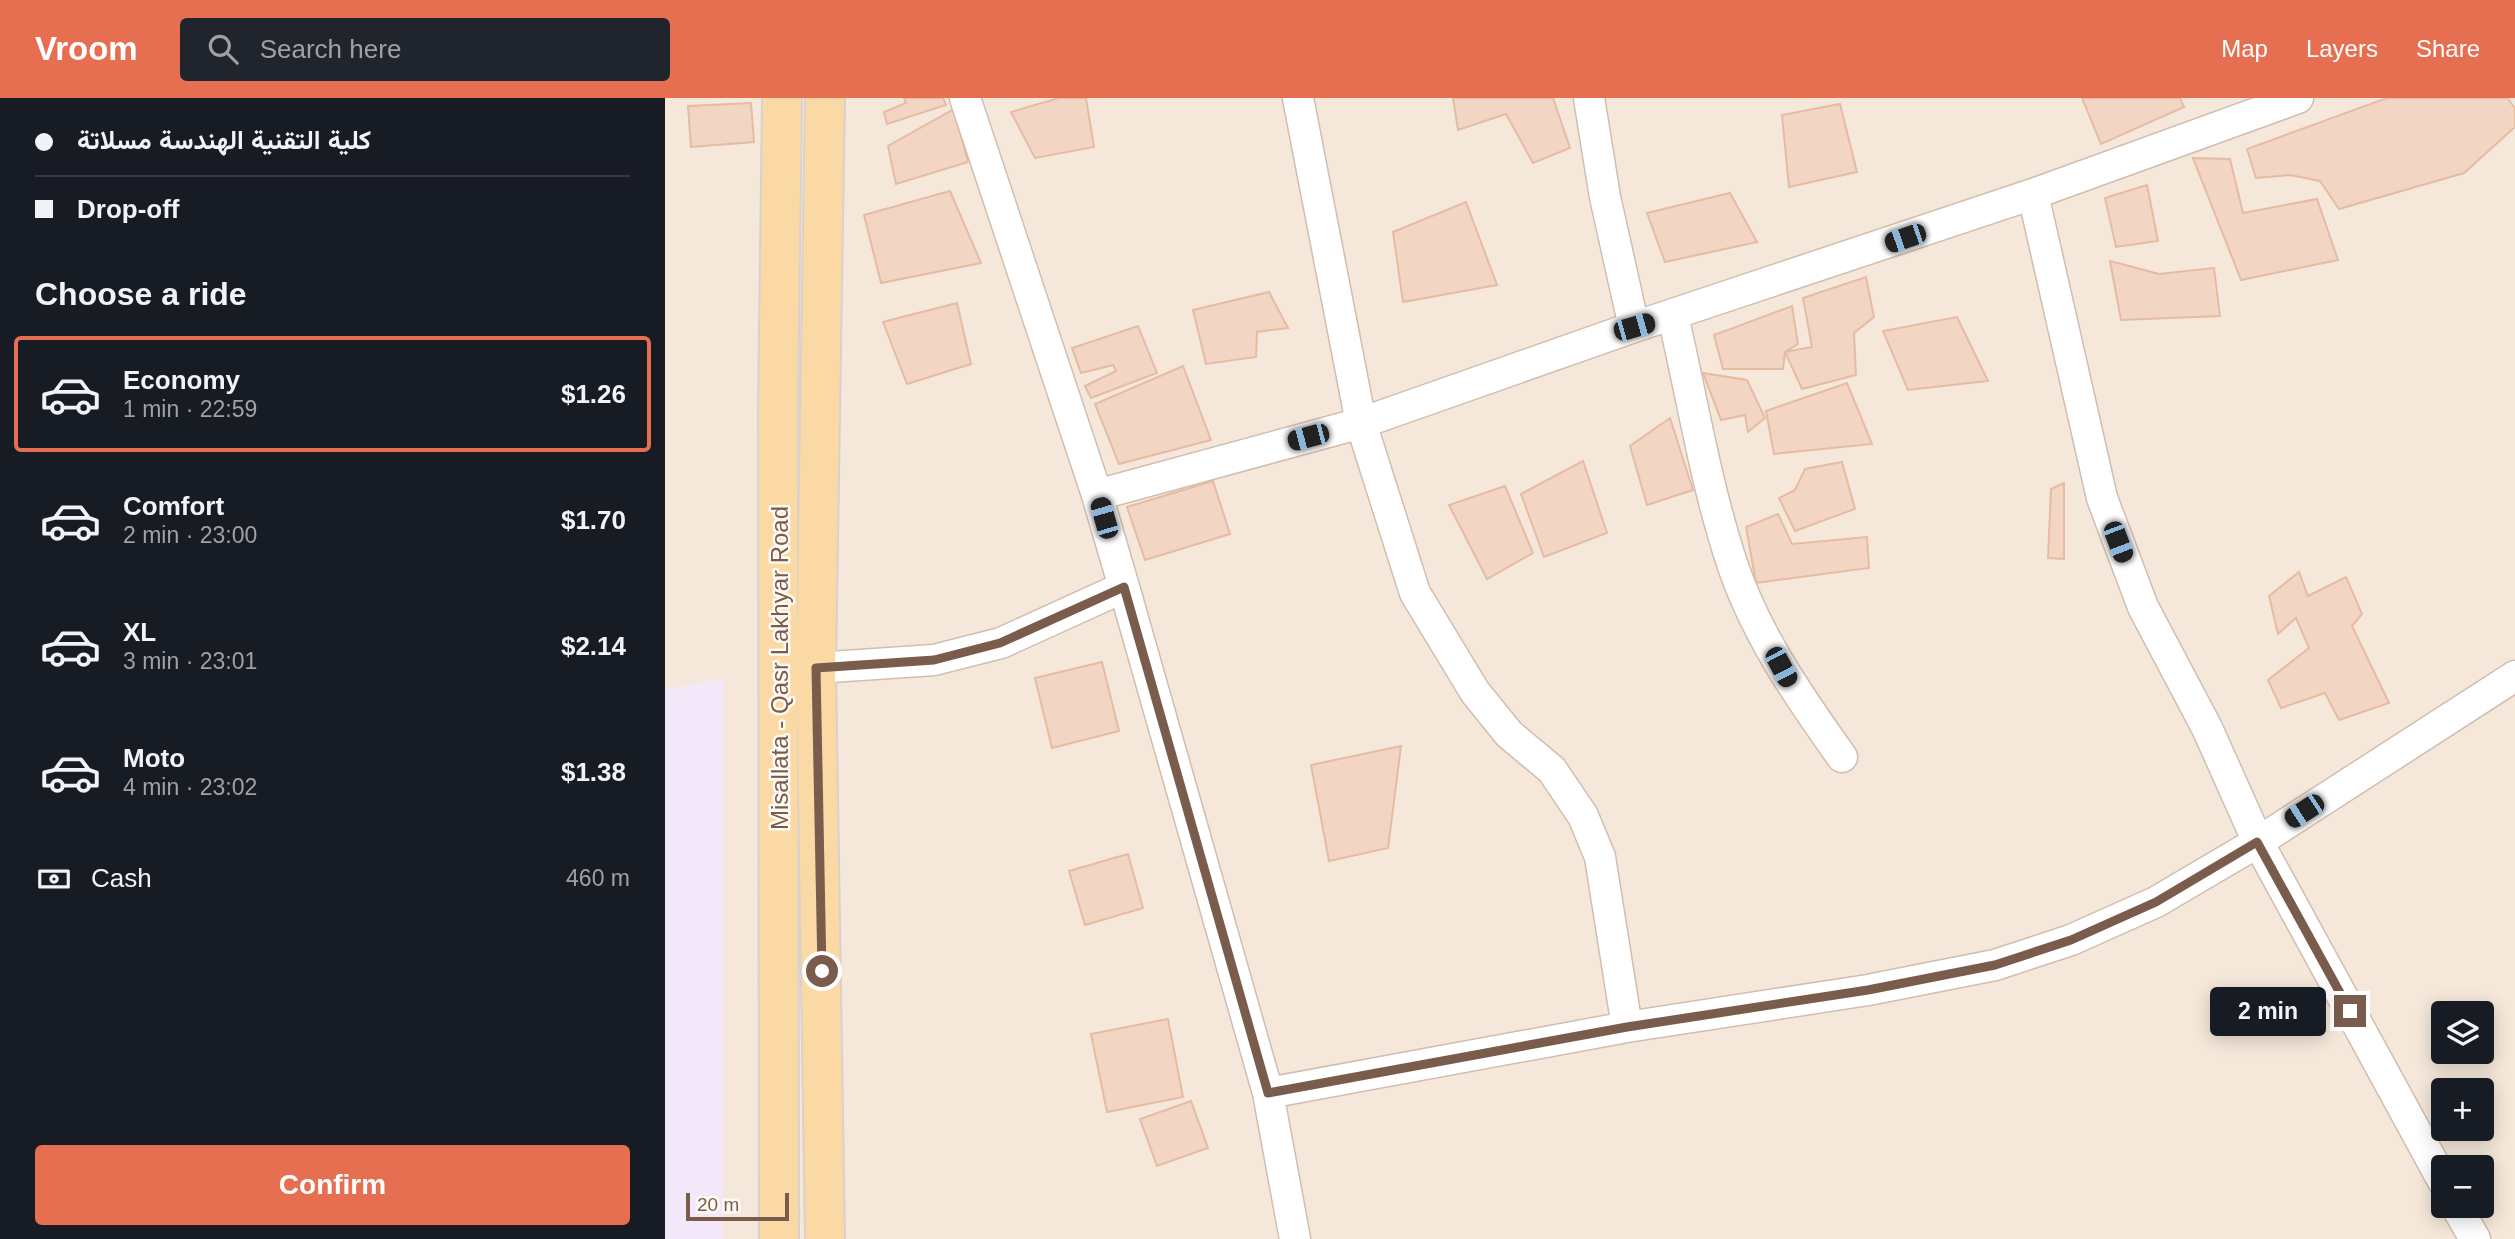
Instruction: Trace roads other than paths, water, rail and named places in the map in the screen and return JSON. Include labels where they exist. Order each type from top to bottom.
[{"type":"main road","name":"Misallata - Qasr Lakhyar Road","points":[[779,1239],[778,411],[782,98]]},
{"type":"main road","points":[[825,98],[816,668],[825,1239]]},
{"type":"street","points":[[965,98],[1097,495],[1124,587],[1268,1093],[1295,1239]]},
{"type":"street","points":[[1298,98],[1361,423],[1415,593],[1475,692],[1509,734],[1552,770],[1583,816],[1599,857],[1627,1027]]},
{"type":"street","points":[[1589,98],[1605,197],[1634,327]]},
{"type":"street","points":[[1097,495],[1361,423],[1634,327],[2033,194],[2298,98]]},
{"type":"street","points":[[2033,194],[2102,498],[2143,607],[2207,728],[2257,842],[2431,1159]]},
{"type":"street","points":[[1673,316],[1729,554],[1751,610],[1791,687],[1842,757]]},
{"type":"street","points":[[816,668],[934,660],[1000,643],[1124,587]]},
{"type":"street","points":[[1268,1093],[1627,1027],[1868,990],[1995,965],[2071,940],[2156,902],[2257,842],[2515,676]]},
{"type":"street","points":[[2463,1218],[2475,1239]]}]
